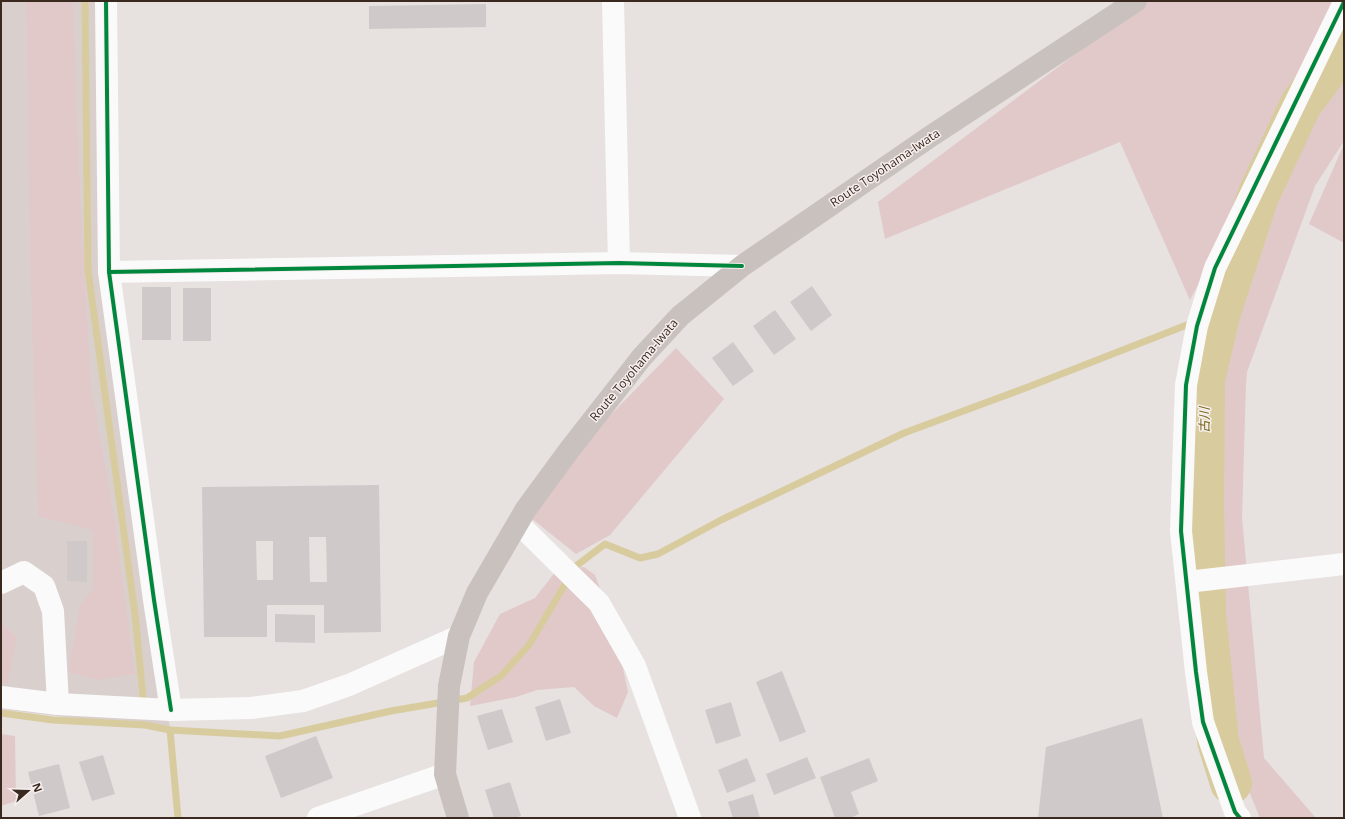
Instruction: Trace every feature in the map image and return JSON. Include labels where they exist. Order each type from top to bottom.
[{"type":"main road","name":"Route Toyohama-Iwata","points":[[458,818],[445,774],[449,686],[459,636],[477,593],[526,509],[570,449],[642,357],[680,316],[742,266],[931,136],[1136,1]]},
{"type":"street","points":[[106,1],[110,272],[154,600],[172,710]]},
{"type":"street","points":[[613,1],[619,263]]},
{"type":"street","points":[[1240,818],[1235,812],[1203,722],[1196,672],[1181,531],[1186,385],[1197,326],[1215,268],[1344,2]]},
{"type":"street","points":[[110,272],[619,263],[742,266]]},
{"type":"street","points":[[518,523],[599,602],[635,666],[690,818]]},
{"type":"street","points":[[1187,582],[1344,564]]},
{"type":"street","points":[[1,583],[24,572],[44,586],[53,611],[58,704]]},
{"type":"street","points":[[1,697],[58,704],[172,710],[251,708],[302,701],[350,685],[459,636]]},
{"type":"street","points":[[318,818],[445,774]]},
{"type":"shaded area","points":[[1,1],[105,1],[110,272],[170,730],[1,709]]},
{"type":"shaded area","points":[[26,1],[73,1],[79,172],[91,387],[115,521],[135,674],[99,680],[68,672],[80,605],[93,589],[93,530],[38,516],[30,257]]},
{"type":"shaded area","points":[[1146,1],[1344,1],[1344,141],[1315,186],[1247,372],[1246,385],[1242,518],[1264,758],[1316,818],[1260,818],[1215,709],[1184,452],[1209,288],[1220,311],[1231,237],[1335,21],[1190,300],[1120,142],[885,239],[878,202]]},
{"type":"shaded area","points":[[1344,144],[1344,243],[1309,224]]},
{"type":"shaded area","points":[[676,348],[724,399],[610,535],[576,554],[531,518],[591,435]]},
{"type":"shaded area","points":[[584,567],[595,575],[615,630],[628,692],[617,718],[594,706],[574,687],[537,690],[516,697],[470,706],[474,662],[500,614],[535,598],[556,571]]},
{"type":"shaded area","points":[[1,623],[17,637],[8,683],[1,683]]},
{"type":"shaded area","points":[[1,734],[15,736],[16,801],[1,806]]},
{"type":"building","points":[[486,4],[486,27],[369,29],[369,6]]},
{"type":"building","points":[[812,286],[832,315],[811,331],[790,302]]},
{"type":"building","points":[[142,287],[171,287],[171,340],[142,340]]},
{"type":"building","points":[[183,288],[211,288],[211,341],[183,341]]},
{"type":"building","points":[[775,310],[796,339],[774,355],[753,326]]},
{"type":"building","points":[[733,342],[754,371],[733,386],[712,358]]},
{"type":"building","points":[[379,485],[381,632],[324,633],[324,605],[267,605],[267,637],[204,637],[202,487]],"holes":[[[309,537],[326,537],[327,582],[310,582]],[[256,541],[273,541],[273,580],[257,580]]]},
{"type":"building","points":[[67,541],[87,541],[87,582],[67,581]]},
{"type":"building","points":[[275,614],[315,615],[315,643],[275,642]]},
{"type":"building","points":[[782,671],[806,732],[780,742],[756,682]]},
{"type":"building","points":[[560,699],[571,733],[546,741],[535,707]]},
{"type":"building","points":[[731,702],[741,736],[716,744],[705,710]]},
{"type":"building","points":[[502,709],[513,742],[488,750],[477,716]]},
{"type":"building","points":[[1142,718],[1163,818],[1038,818],[1046,747]]},
{"type":"building","points":[[316,736],[333,778],[281,798],[265,756]]},
{"type":"building","points":[[103,755],[115,794],[92,801],[79,762]]},
{"type":"building","points":[[807,757],[816,778],[774,795],[766,774]]},
{"type":"building","points":[[747,758],[756,781],[727,793],[718,770]]},
{"type":"building","points":[[869,758],[878,781],[851,792],[859,814],[850,818],[835,818],[820,777]]},
{"type":"building","points":[[59,764],[70,808],[39,816],[28,772]]},
{"type":"building","points":[[510,782],[521,816],[514,818],[494,818],[485,790]]},
{"type":"building","points":[[753,794],[760,818],[733,818],[728,802]]},
{"type":"waterway","points":[[85,1],[88,270],[135,614],[144,707]]},
{"type":"waterway","name":"古川","points":[[1231,783],[1218,741],[1205,613],[1203,505],[1204,379],[1220,312],[1258,196],[1301,104],[1344,47]]},
{"type":"waterway","points":[[1,713],[53,720],[145,725],[170,730],[280,736],[391,711],[467,698],[501,676],[529,645],[576,566],[605,544],[640,558],[658,554],[721,520],[904,433],[1028,387],[1220,312]]},
{"type":"waterway","points":[[170,730],[178,818]]},
{"type":"cycle path","points":[[106,1],[109,272],[154,600],[171,710]]},
{"type":"cycle path","points":[[1240,818],[1235,812],[1203,722],[1196,672],[1181,531],[1186,385],[1197,326],[1215,268],[1344,2]]},
{"type":"cycle path","points":[[109,272],[619,263],[742,266]]}]
